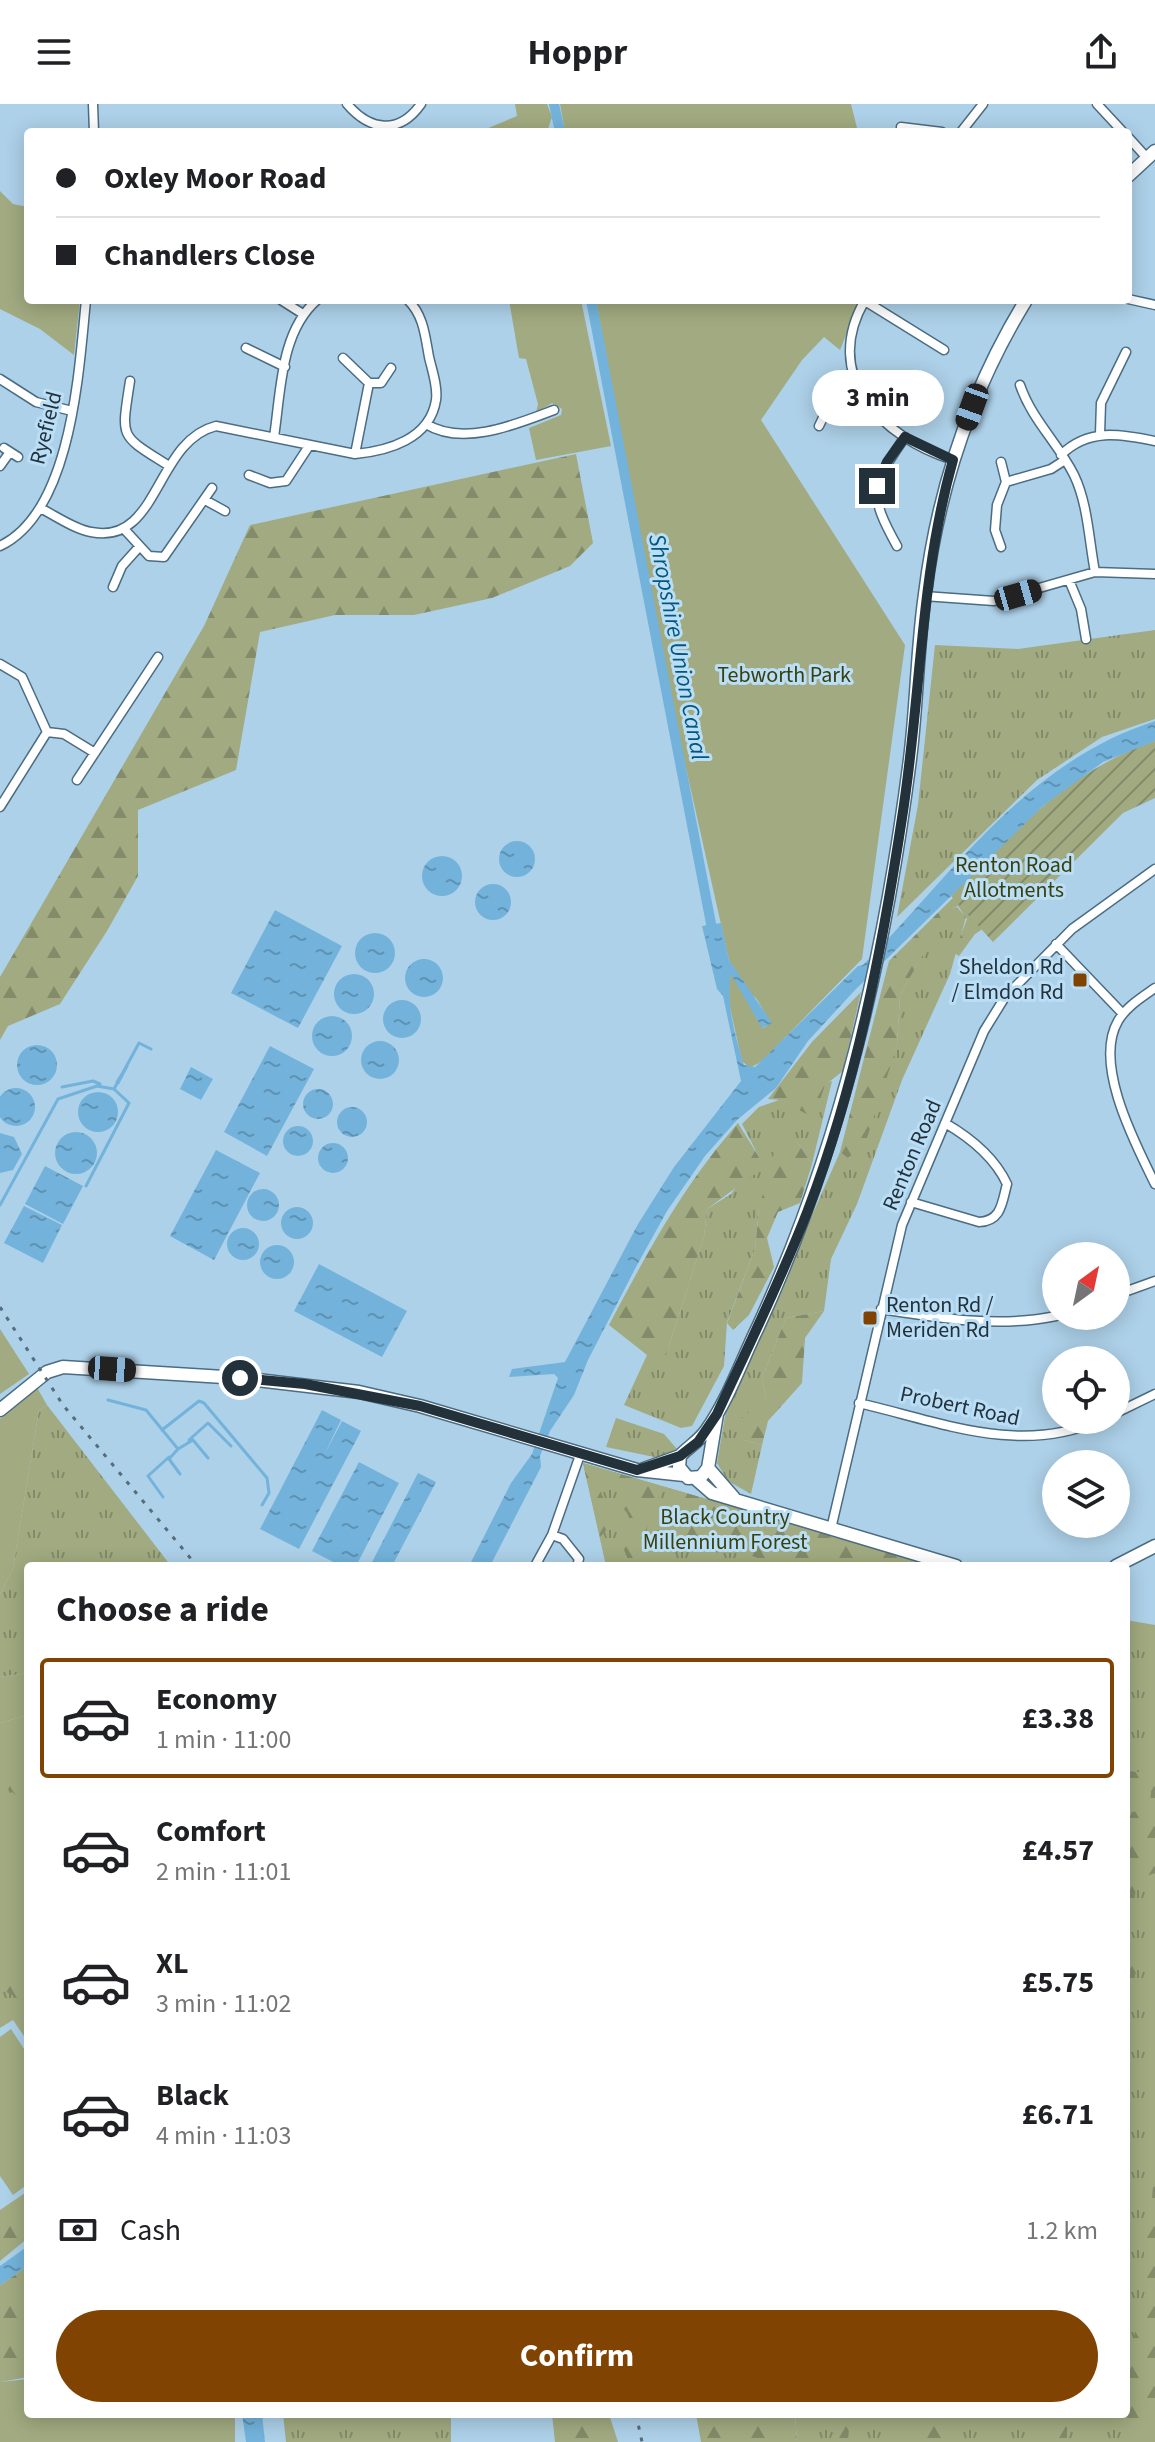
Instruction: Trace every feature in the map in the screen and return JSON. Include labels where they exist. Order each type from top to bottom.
[{"type":"street","points":[[93,104],[94,128]]},
{"type":"street","points":[[347,104],[380,127],[401,124],[421,104]]},
{"type":"street","points":[[963,128],[969,117],[983,104]]},
{"type":"street","points":[[1097,104],[1119,128]]},
{"type":"street","points":[[901,127],[909,128]]},
{"type":"street","points":[[1132,140],[1151,154],[1132,172]]},
{"type":"street","points":[[1132,300],[1155,305]]},
{"type":"street","name":"Ryefield","points":[[0,546],[17,535],[40,508],[60,459],[72,411],[86,304]]},
{"type":"street","points":[[287,304],[303,314]]},
{"type":"street","points":[[274,437],[293,332],[313,304]]},
{"type":"street","points":[[40,508],[89,532],[125,530],[141,515],[169,466],[189,439],[207,429],[226,426],[355,454],[378,452],[399,444],[426,424],[437,397],[424,326],[410,304]]},
{"type":"street","points":[[863,304],[850,338],[854,378],[868,407],[905,437],[953,460]]},
{"type":"street","points":[[871,304],[944,350]]},
{"type":"street","points":[[0,1410],[53,1370],[75,1367],[305,1384],[359,1392],[637,1470],[690,1477],[709,1465],[717,1414],[808,1209],[838,1117],[867,1007],[888,901],[915,718],[924,596],[933,537],[953,460],[982,381],[1024,304]]},
{"type":"street","points":[[246,348],[285,367]]},
{"type":"street","points":[[1100,434],[1101,403],[1126,352]]},
{"type":"street","points":[[343,358],[369,383],[381,383],[391,368]]},
{"type":"street","points":[[819,426],[829,405],[854,378]]},
{"type":"street","points":[[0,379],[36,402],[72,411]]},
{"type":"street","points":[[130,381],[123,427],[127,437],[169,466]]},
{"type":"street","points":[[355,454],[369,383]]},
{"type":"street","points":[[1020,385],[1040,428],[1063,457],[1080,488],[1095,572]]},
{"type":"street","points":[[426,424],[440,433],[456,435],[518,423],[554,410]]},
{"type":"street","points":[[1006,482],[1051,469],[1071,445],[1100,434],[1155,441]]},
{"type":"street","points":[[897,546],[877,509],[875,499],[887,462],[905,437]]},
{"type":"street","points":[[255,475],[270,483],[286,481],[309,446]]},
{"type":"street","points":[[0,466],[11,452]]},
{"type":"street","points":[[1001,462],[1006,482],[997,505],[995,530],[1001,547]]},
{"type":"street","points":[[125,530],[149,556],[164,557],[212,488]]},
{"type":"street","points":[[205,500],[225,511]]},
{"type":"street","points":[[113,587],[122,566],[139,547]]},
{"type":"street","points":[[924,596],[994,601],[1095,572],[1155,574]]},
{"type":"street","points":[[1069,580],[1081,609],[1086,639]]},
{"type":"street","points":[[77,780],[158,657]]},
{"type":"street","points":[[0,664],[22,677],[47,732]]},
{"type":"street","points":[[47,732],[64,734],[95,753]]},
{"type":"street","points":[[1,804],[47,732]]},
{"type":"street","name":"Renton Road","points":[[831,1529],[881,1309],[911,1202],[995,1011],[1056,944],[1112,896],[1155,869]]},
{"type":"street","points":[[1056,944],[1123,1014]]},
{"type":"street","points":[[1155,988],[1123,1014],[1113,1033],[1109,1056],[1128,1125],[1155,1184]]},
{"type":"street","points":[[911,1202],[979,1222],[988,1222],[1000,1213],[1007,1184],[1002,1173],[969,1139],[945,1123]]},
{"type":"street","points":[[1130,1290],[1155,1281]]},
{"type":"street","points":[[881,1309],[982,1321],[1013,1322],[1042,1318]]},
{"type":"street","points":[[1130,1406],[1155,1394]]},
{"type":"street","name":"Probert Road","points":[[859,1403],[1016,1438],[1056,1434]]},
{"type":"street","points":[[717,1414],[685,1452],[679,1467],[712,1493],[942,1562]]},
{"type":"street","points":[[637,1470],[685,1452],[704,1452],[709,1465],[736,1501]]},
{"type":"street","points":[[537,1562],[552,1535],[580,1455]]},
{"type":"street","points":[[552,1535],[563,1539],[578,1562]]},
{"type":"street","points":[[1124,1562],[1155,1546]]},
{"type":"green space","points":[[515,104],[547,104],[552,117],[548,128],[488,128],[517,116]]},
{"type":"green space","points":[[560,104],[851,104],[857,128],[564,128]]},
{"type":"green space","points":[[0,191],[13,204],[24,206],[24,304],[80,304],[74,355],[40,329],[0,309]]},
{"type":"green space","points":[[510,304],[582,304],[611,446],[536,460],[529,428],[561,415],[562,409],[552,403],[536,413],[538,404],[526,359],[519,358]]},
{"type":"green space","name":"Tebworth Park","points":[[597,304],[858,304],[840,350],[824,337],[802,360],[761,420],[905,645],[862,959],[762,1061],[750,1068],[742,1061],[727,994],[731,973],[763,1028],[771,1023],[729,960],[671,701]]},
{"type":"green space","points":[[576,454],[593,543],[570,566],[492,598],[414,615],[335,615],[260,632],[236,770],[138,810],[138,876],[107,931],[60,1004],[8,1026],[0,1040],[0,977],[204,626],[250,525]]},
{"type":"green space","points":[[1155,630],[1155,719],[1102,737],[1037,780],[897,917],[918,805],[935,645],[1018,649]]},
{"type":"green space","points":[[979,726],[981,746],[963,752],[959,732]]},
{"type":"green space","name":"Renton Road Allotments","points":[[1155,741],[1155,798],[1123,813],[993,942],[951,896],[1044,805],[1097,768]]},
{"type":"green space","points":[[964,887],[984,928],[975,934],[959,956],[954,953],[967,919],[958,906],[949,909],[900,995],[897,1046],[865,1144],[848,1158],[840,1152],[889,961]]},
{"type":"green space","points":[[957,907],[966,917],[950,974],[902,1080],[857,1204],[831,1259],[824,1311],[786,1318],[762,1377],[766,1399],[743,1440],[762,1445],[751,1494],[728,1481],[717,1463],[726,1411],[840,1152],[849,1158],[897,1046],[900,995],[949,908]]},
{"type":"green space","points":[[861,992],[843,1071],[825,1085],[814,1118],[780,1100],[768,1099],[812,1042]]},
{"type":"green space","points":[[832,1081],[812,1164],[797,1142],[759,1208],[755,1249],[727,1322],[724,1366],[692,1426],[681,1428],[624,1405],[647,1355],[666,1355],[704,1237],[707,1209],[731,1194],[759,1157],[742,1124],[759,1107]]},
{"type":"green space","points":[[738,1123],[759,1157],[755,1174],[707,1209],[704,1237],[666,1355],[647,1355],[609,1325],[683,1195]]},
{"type":"green space","points":[[797,1142],[812,1164],[800,1203],[778,1212],[767,1238],[774,1267],[749,1315],[733,1330],[727,1323],[755,1249],[759,1208],[775,1149]]},
{"type":"green space","points":[[824,1311],[805,1338],[802,1383],[768,1421],[762,1445],[743,1440],[741,1418],[766,1399],[762,1377],[786,1318]]},
{"type":"green space","points":[[0,1329],[29,1374],[0,1394]]},
{"type":"green space","points":[[36,1386],[47,1405],[39,1410],[13,1568],[0,1594],[0,1419]]},
{"type":"green space","points":[[47,1405],[168,1562],[24,1562],[24,1674],[0,1677],[0,1594],[13,1568],[39,1410]]},
{"type":"green space","points":[[616,1418],[664,1434],[677,1449],[659,1458],[606,1447]]},
{"type":"green space","name":"Black Country Millennium Forest","points":[[583,1463],[923,1562],[605,1562]]},
{"type":"green space","name":"Black Country Millennium Forest","points":[[583,1463],[923,1562],[770,1562],[743,1553],[718,1553],[676,1531],[683,1501],[664,1491],[659,1495],[657,1510],[648,1523],[642,1562],[629,1562],[624,1550],[633,1521],[620,1504],[624,1485],[610,1479],[600,1490],[609,1521],[600,1537]]},
{"type":"green space","points":[[1130,1621],[1155,1625],[1155,2442],[797,2442],[795,2418],[1130,2418]]},
{"type":"green space","points":[[24,1674],[24,1716],[0,1723],[0,1677]]},
{"type":"green space","points":[[24,1716],[24,2036],[13,2020],[0,2028],[0,1723]]},
{"type":"green space","points":[[24,1719],[24,1776],[0,1767],[0,1726]]},
{"type":"green space","points":[[1130,1771],[1155,1773],[1155,1873],[1139,1879],[1130,1911],[1130,1816],[1150,1803],[1151,1793],[1147,1785],[1136,1782],[1130,1786]]},
{"type":"green space","points":[[0,1772],[24,1780],[24,1800],[0,1785]]},
{"type":"green space","points":[[0,1789],[24,1798],[24,1979],[0,1965]]},
{"type":"green space","points":[[1130,1951],[1136,1972],[1130,1993]]},
{"type":"green space","points":[[0,1974],[24,1990],[24,2003],[0,1988]]},
{"type":"green space","points":[[11,2029],[24,2049],[24,2187],[13,2195],[0,2176],[0,2037]]},
{"type":"green space","points":[[1155,2157],[1155,2420],[1137,2424],[1128,2418],[1130,2353],[1145,2291],[1144,2245],[1150,2226]]},
{"type":"green space","points":[[24,2194],[24,2241],[0,2261],[0,2210]]},
{"type":"green space","points":[[24,2269],[24,2378],[0,2382],[0,2285]]},
{"type":"green space","points":[[24,2379],[24,2418],[235,2418],[235,2442],[0,2442],[0,2382]]},
{"type":"green space","points":[[283,2418],[451,2418],[451,2442],[286,2442]]},
{"type":"green space","points":[[552,2418],[610,2418],[618,2442],[555,2442]]},
{"type":"green space","points":[[697,2418],[795,2418],[797,2442],[701,2442]]},
{"type":"green space","points":[[832,2418],[850,2418],[848,2442],[839,2442]]},
{"type":"green space","points":[[930,2418],[949,2418],[951,2442],[907,2442],[906,2433],[914,2420],[924,2423]]},
{"type":"green space","points":[[1048,2418],[1068,2418],[1066,2442],[1039,2442],[1047,2427]]},
{"type":"water","points":[[1155,721],[1155,741],[1103,762],[1043,806],[856,989],[808,1041],[776,1088],[737,1120],[705,1156],[667,1211],[636,1267],[588,1360],[574,1395],[550,1431],[540,1456],[541,1467],[492,1562],[471,1562],[511,1483],[532,1454],[558,1378],[554,1374],[509,1377],[512,1369],[565,1362],[638,1224],[674,1167],[741,1081],[723,996],[717,989],[702,926],[721,923],[729,960],[772,1023],[762,1028],[731,974],[731,1009],[737,1043],[744,1065],[755,1067],[858,966],[863,965],[994,824],[1029,792],[1067,764],[1109,740]]},
{"type":"water","points":[[517,841],[529,847],[535,859],[529,871],[517,877],[505,871],[499,859],[505,847]]},
{"type":"water","points":[[442,856],[456,862],[462,876],[456,890],[442,896],[428,890],[422,876],[428,862]]},
{"type":"water","points":[[493,884],[506,889],[511,902],[506,915],[493,920],[480,915],[475,902],[480,889]]},
{"type":"water","points":[[275,910],[342,946],[298,1028],[231,993]]},
{"type":"water","points":[[375,933],[389,939],[395,953],[389,967],[375,973],[361,967],[355,953],[361,939]]},
{"type":"water","points":[[424,959],[438,964],[443,978],[438,992],[424,997],[410,992],[405,978],[410,964]]},
{"type":"water","points":[[354,974],[368,980],[374,994],[368,1008],[354,1014],[340,1008],[334,994],[340,980]]},
{"type":"water","points":[[402,1000],[415,1006],[421,1019],[415,1032],[402,1038],[389,1032],[383,1019],[389,1006]]},
{"type":"water","points":[[332,1016],[346,1022],[352,1036],[346,1050],[332,1056],[318,1050],[312,1036],[318,1022]]},
{"type":"water","points":[[380,1041],[393,1047],[399,1060],[393,1073],[380,1079],[367,1073],[361,1060],[367,1047]]},
{"type":"water","points":[[37,1045],[51,1051],[57,1065],[51,1079],[37,1085],[23,1079],[17,1065],[23,1051]]},
{"type":"water","points":[[270,1046],[314,1069],[267,1156],[224,1132]]},
{"type":"water","points":[[191,1067],[213,1079],[201,1100],[180,1089]]},
{"type":"water","points":[[9,1089],[23,1089],[34,1100],[34,1114],[23,1125],[9,1125],[-1,1116],[-1,1098]]},
{"type":"water","points":[[318,1089],[329,1093],[333,1104],[329,1115],[318,1119],[307,1115],[303,1104],[307,1093]]},
{"type":"water","points":[[98,1092],[112,1098],[118,1112],[112,1126],[98,1132],[84,1126],[78,1112],[84,1098]]},
{"type":"water","points":[[352,1107],[362,1112],[367,1122],[362,1132],[352,1137],[342,1132],[337,1122],[342,1112]]},
{"type":"water","points":[[298,1126],[309,1130],[313,1141],[309,1152],[298,1156],[287,1152],[283,1141],[287,1130]]},
{"type":"water","points":[[76,1132],[91,1138],[97,1153],[91,1168],[76,1174],[61,1168],[55,1153],[61,1138]]},
{"type":"water","points":[[0,1133],[14,1137],[22,1154],[13,1170],[0,1173]]},
{"type":"water","points":[[333,1143],[344,1147],[348,1158],[344,1169],[333,1173],[322,1169],[318,1158],[322,1147]]},
{"type":"water","points":[[216,1150],[260,1173],[214,1260],[170,1236]]},
{"type":"water","points":[[45,1166],[83,1186],[63,1224],[25,1204]]},
{"type":"water","points":[[263,1189],[274,1194],[279,1205],[274,1216],[263,1221],[252,1216],[247,1205],[252,1194]]},
{"type":"water","points":[[24,1206],[62,1225],[43,1263],[4,1243]]},
{"type":"water","points":[[297,1207],[309,1211],[313,1223],[309,1235],[297,1239],[285,1235],[281,1223],[285,1211]]},
{"type":"water","points":[[243,1228],[254,1233],[259,1244],[254,1255],[243,1260],[232,1255],[227,1244],[232,1233]]},
{"type":"water","points":[[277,1245],[289,1250],[294,1262],[289,1274],[277,1279],[265,1274],[260,1262],[265,1250]]},
{"type":"water","points":[[319,1264],[407,1311],[382,1357],[294,1311]]},
{"type":"water","points":[[322,1410],[341,1420],[324,1455],[342,1421],[361,1431],[299,1549],[260,1529]]},
{"type":"water","points":[[359,1462],[399,1483],[358,1562],[333,1562],[312,1551]]},
{"type":"water","points":[[418,1473],[436,1482],[394,1562],[372,1562]]},
{"type":"water","points":[[24,2249],[24,2269],[0,2285],[0,2266]]},
{"type":"water","points":[[243,2418],[262,2418],[265,2442],[246,2442]]},
{"type":"waterway","name":"Shropshire Union Canal","points":[[554,104],[559,128]]},
{"type":"waterway","name":"Shropshire Union Canal","points":[[592,304],[713,934]]},
{"type":"waterway","points":[[86,1186],[129,1103],[114,1089],[139,1043],[151,1049]]},
{"type":"waterway","points":[[117,1082],[127,1066]]},
{"type":"waterway","points":[[118,1083],[127,1066]]},
{"type":"waterway","points":[[62,1087],[93,1081],[100,1084]]},
{"type":"waterway","points":[[0,1205],[58,1099],[97,1086],[114,1089]]},
{"type":"waterway","points":[[108,1400],[146,1410],[178,1449],[193,1440],[208,1458]]},
{"type":"waterway","points":[[162,1430],[199,1401],[204,1403],[267,1478],[269,1493],[262,1505]]},
{"type":"waterway","points":[[189,1440],[208,1423],[231,1446]]},
{"type":"waterway","points":[[178,1449],[169,1459],[180,1474]]},
{"type":"waterway","points":[[163,1497],[148,1476],[169,1457]]},
{"type":"railway","points":[[0,1307],[63,1405],[194,1562]]},
{"type":"railway","points":[[637,2418],[642,2442]]},
{"type":"place","name":"Sheldon Rd / Elmdon Rd","points":[[1080,980]]},
{"type":"place","name":"Renton Rd / Meriden Rd","points":[[870,1318]]},
{"type":"route","points":[[240,1378],[359,1392],[420,1406],[637,1470],[664,1464],[680,1456],[704,1434],[717,1414],[780,1279],[808,1209],[854,1061],[892,879],[915,718],[924,596],[933,537],[953,460],[905,437],[887,462],[877,486]]}]
